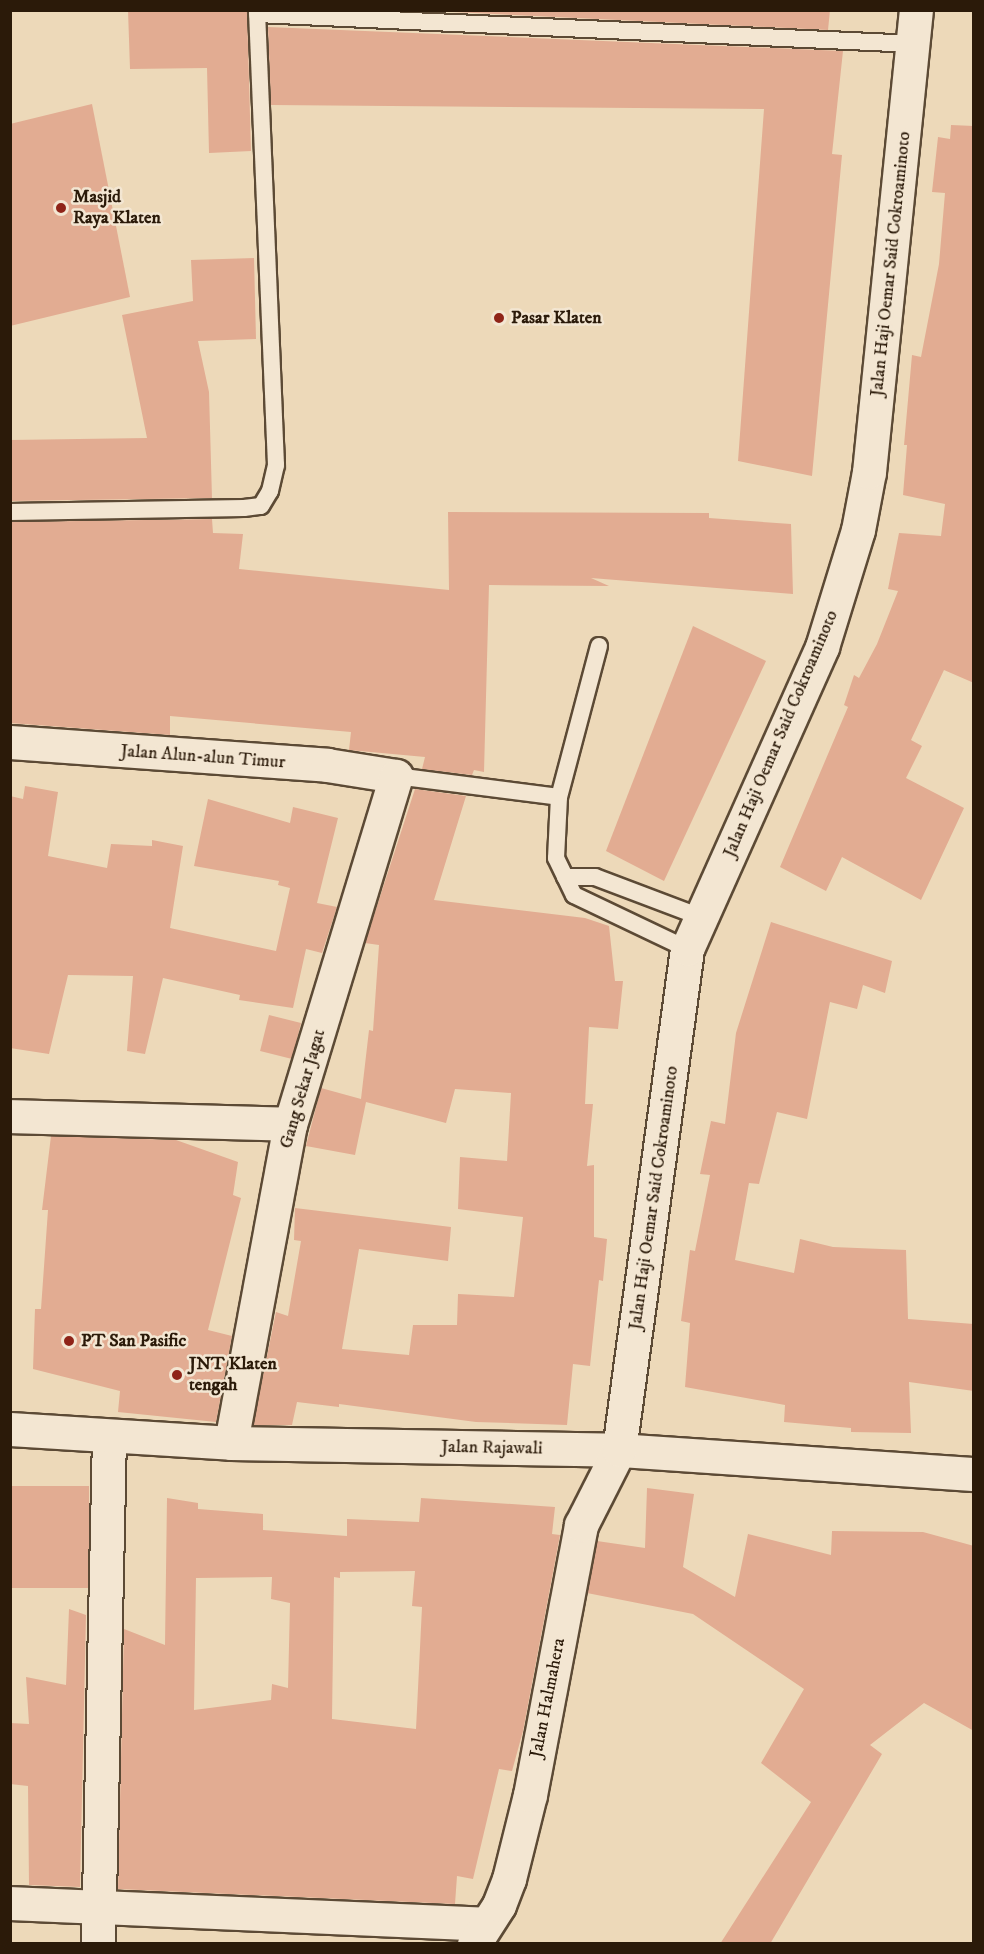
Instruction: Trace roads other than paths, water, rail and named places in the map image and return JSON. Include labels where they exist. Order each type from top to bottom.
[{"type":"street","name":"Jalan Haji Oemar Said Cokroaminoto","points":[[619,1450],[687,949],[822,647],[858,530],[869,472],[916,10]]},
{"type":"street","name":"Jalan Alun-alun Timur","points":[[10,742],[327,765],[396,776]]},
{"type":"street","name":"Gang Sekar Jagat","points":[[231,1443],[290,1124],[396,776]]},
{"type":"street","points":[[10,1116],[290,1124]]},
{"type":"street","name":"Jalan Rajawali","points":[[10,1429],[231,1443],[619,1450],[974,1474]]},
{"type":"street","points":[[98,1944],[109,1436]]},
{"type":"street","name":"Jalan Halmahera","points":[[480,1934],[509,1879],[530,1795],[581,1525],[619,1450]]},
{"type":"street","points":[[10,1903],[480,1934]]},
{"type":"lane","points":[[10,512],[244,508],[261,506],[270,490],[276,465],[257,12],[914,44]]},
{"type":"lane","points":[[599,646],[559,797],[556,858],[574,895],[591,906],[687,949]]},
{"type":"lane","points":[[396,776],[559,797]]},
{"type":"lane","points":[[565,877],[595,877],[701,917]]},
{"type":"place","name":"Masjid Raya Klaten","points":[[61,208]]},
{"type":"place","name":"Pasar Klaten","points":[[499,318]]},
{"type":"place","name":"PT San Pasific","points":[[69,1341]]},
{"type":"place","name":"JNT Klaten tengah","points":[[177,1375]]}]
